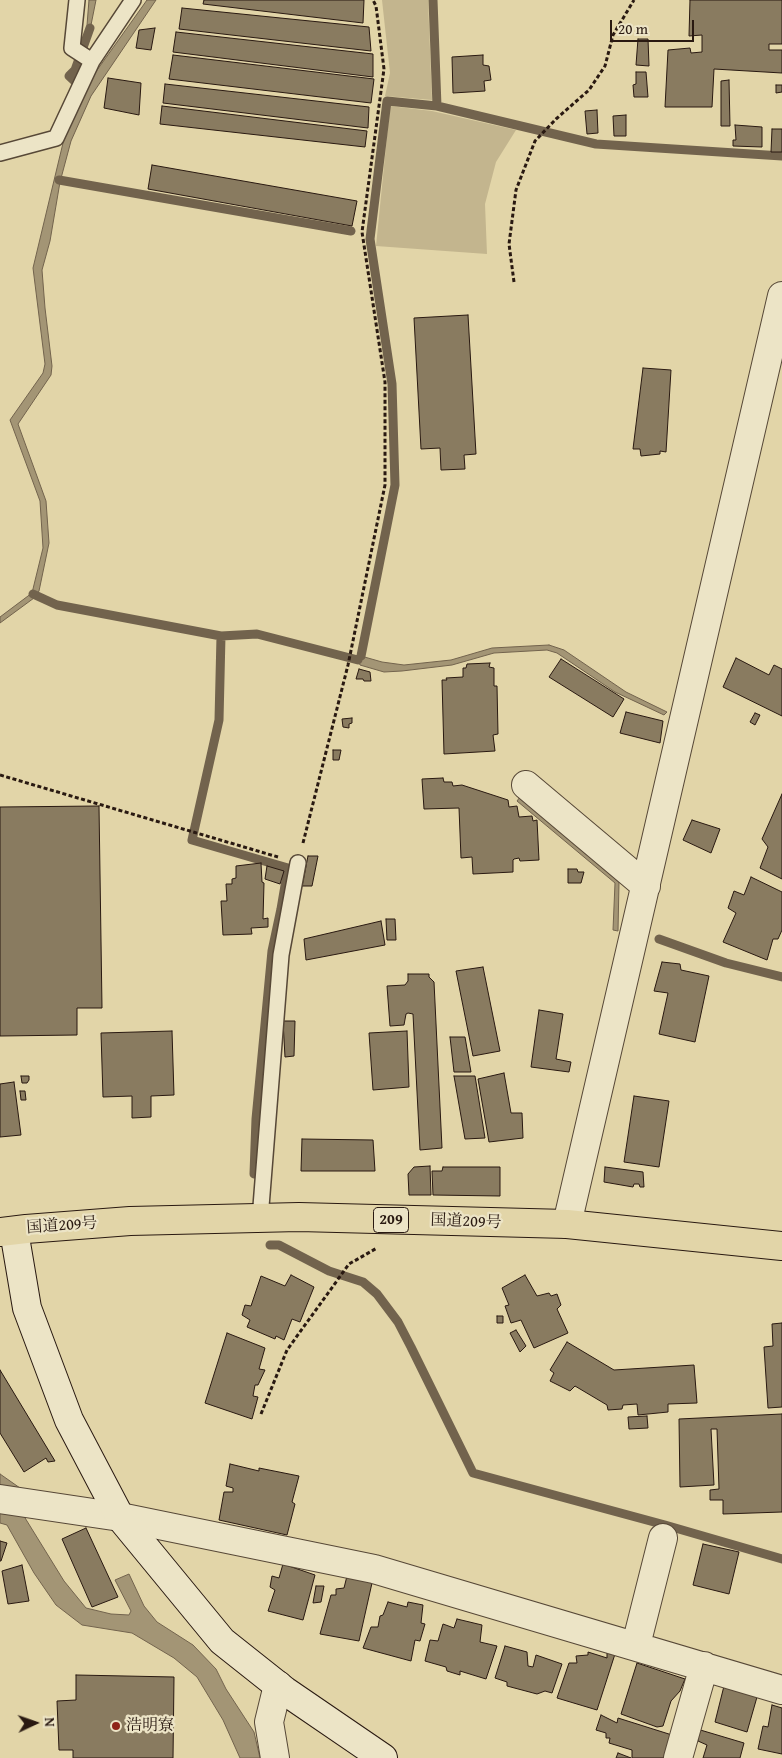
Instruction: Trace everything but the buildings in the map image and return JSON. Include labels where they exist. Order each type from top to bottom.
[{"type":"highway","name":"国道209号","points":[[7,1231],[130,1221],[298,1217],[567,1224],[782,1246]]},
{"type":"street","points":[[567,1224],[782,296]]},
{"type":"street","points":[[526,786],[646,886]]},
{"type":"street","points":[[7,1231],[27,1308],[66,1411],[120,1516],[222,1641],[278,1685],[383,1758]]},
{"type":"street","points":[[12,1501],[120,1516],[374,1570],[636,1645],[782,1690]]},
{"type":"street","points":[[636,1645],[664,1538]]},
{"type":"street","points":[[678,1758],[704,1666]]},
{"type":"street","points":[[275,1758],[269,1722],[278,1685]]},
{"type":"lane","points":[[77,0],[72,48],[92,61]]},
{"type":"lane","points":[[0,153],[56,138],[92,61],[133,0]]},
{"type":"lane","points":[[260,1219],[281,955],[298,863]]},
{"type":"path","points":[[0,775],[298,863],[348,665],[385,485],[385,382],[362,232],[384,69],[376,6],[373,0]]},
{"type":"path","points":[[514,282],[508,244],[516,190],[535,141],[556,119],[589,90],[605,66],[614,35],[634,0]]},
{"type":"path","points":[[261,1414],[287,1350],[349,1264],[380,1246]]},
{"type":"shaded area","points":[[89,0],[96,0],[88,40],[86,38]]},
{"type":"shaded area","points":[[147,0],[156,0],[91,96],[71,141],[60,182],[50,241],[42,270],[52,366],[51,375],[18,424],[46,501],[49,543],[39,591],[34,598],[0,623],[0,617],[32,593],[43,548],[40,501],[10,420],[43,373],[45,364],[33,268],[63,143],[85,87]]},
{"type":"shaded area","points":[[382,0],[428,0],[432,100],[385,96],[390,73]]},
{"type":"shaded area","points":[[390,106],[432,111],[516,130],[496,162],[485,204],[487,254],[376,246]]},
{"type":"shaded area","points":[[549,645],[564,650],[626,692],[667,712],[664,715],[615,692],[557,653],[547,650],[494,653],[452,665],[384,672],[360,665],[358,660],[361,656],[382,662],[404,665],[451,660],[492,648]]},
{"type":"shaded area","points":[[520,797],[619,882],[618,931],[613,930],[615,883],[517,801]]},
{"type":"shaded area","points":[[0,1474],[20,1488],[22,1513],[64,1581],[86,1608],[111,1614],[129,1615],[131,1611],[115,1580],[129,1574],[144,1606],[157,1622],[193,1645],[216,1669],[226,1689],[254,1732],[260,1758],[240,1758],[223,1720],[197,1677],[174,1658],[132,1633],[82,1625],[56,1605],[34,1573],[7,1525],[0,1523]]},
{"type":"waterway","points":[[361,656],[395,485],[392,384],[370,239],[387,101],[437,106],[433,0]]},
{"type":"waterway","points":[[83,89],[69,76],[75,70],[90,28]]},
{"type":"waterway","points":[[437,106],[596,144],[782,156]]},
{"type":"waterway","points":[[59,180],[351,231]]},
{"type":"waterway","points":[[33,594],[57,605],[221,636]]},
{"type":"waterway","points":[[254,1174],[256,1119],[272,951],[288,868],[192,840],[219,720],[221,636],[257,634],[358,660]]},
{"type":"waterway","points":[[659,939],[726,963],[782,977]]},
{"type":"waterway","points":[[270,1245],[279,1245],[329,1271],[363,1282],[377,1294],[398,1322],[473,1473],[782,1559]]},
{"type":"place","name":"浩明寮","points":[[116,1726]]}]
